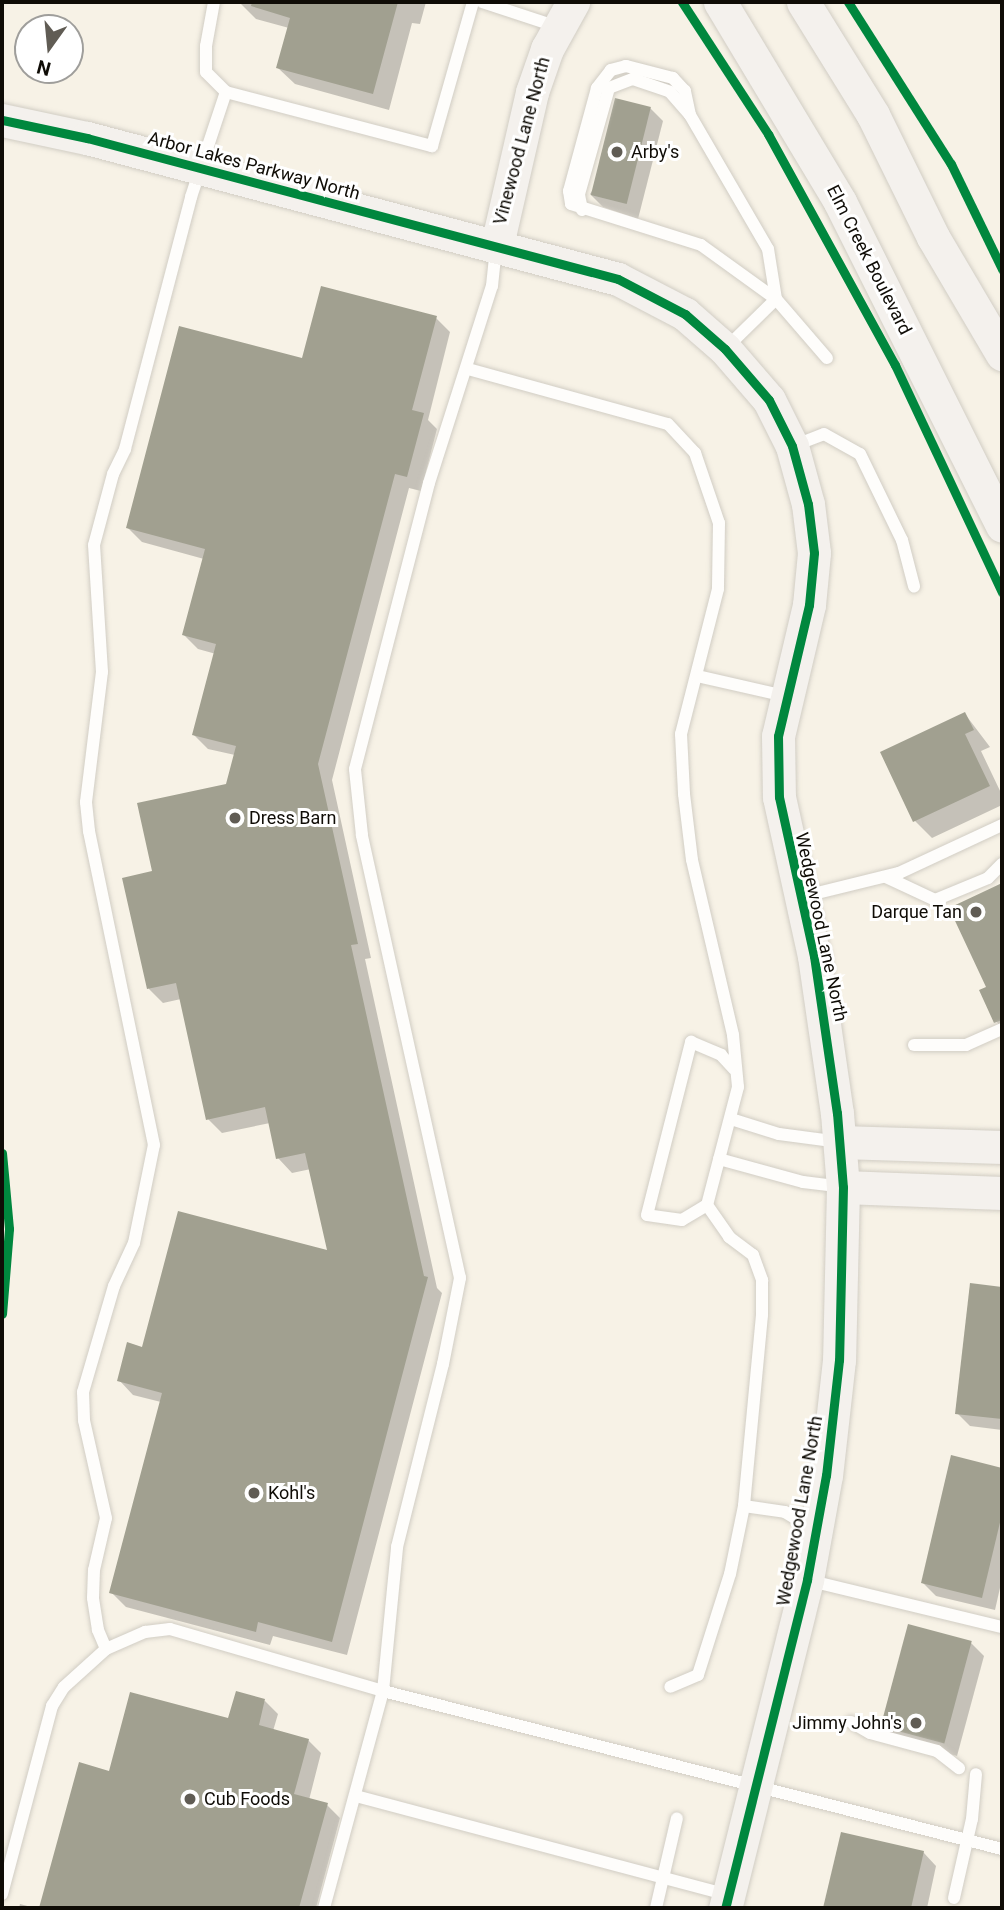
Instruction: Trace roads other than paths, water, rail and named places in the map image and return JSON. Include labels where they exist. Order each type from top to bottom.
[{"type":"street","name":"Elm Creek Boulevard","points":[[720,2],[840,202],[1002,526]]},
{"type":"street","points":[[803,2],[873,115],[933,237],[1002,354]]},
{"type":"street","name":"Vinewood Lane North","points":[[497,245],[532,92],[566,15]]},
{"type":"street","name":"Arbor Lakes Parkway North","points":[[2,121],[201,168],[497,245]]},
{"type":"street","name":"Wedgewood Lane North","points":[[497,245],[642,290],[685,314],[725,349],[769,400],[792,446],[808,503],[814,553],[809,605],[778,736],[779,797],[828,1032],[842,1187],[839,1360],[807,1580],[758,1787],[727,1901]]},
{"type":"street","points":[[839,1142],[1002,1147]]},
{"type":"street","points":[[842,1187],[1002,1193]]},
{"type":"lane","points":[[214,2],[205,46],[206,72],[226,92],[432,146],[473,2]]},
{"type":"lane","points":[[482,2],[566,15]]},
{"type":"lane","points":[[776,299],[768,249],[690,115],[685,91],[673,78],[626,66],[611,70],[597,88],[569,191],[571,204],[582,211],[701,245],[776,299],[827,358]]},
{"type":"lane","points":[[106,1649],[97,1630],[93,1598],[94,1570],[106,1518],[84,1420],[83,1392],[114,1286],[137,1232],[154,1145],[87,812],[102,671],[94,545],[113,474],[125,449],[201,168],[226,92]]},
{"type":"lane","points":[[324,1908],[383,1691],[397,1547],[443,1364],[460,1278],[362,835],[355,769],[429,483],[468,369],[492,286],[497,245]]},
{"type":"lane","points":[[725,349],[776,299]]},
{"type":"lane","points":[[468,369],[668,424],[695,453],[713,496],[722,559],[697,676],[681,734],[684,794],[692,860],[733,1035],[734,1069],[738,1087],[707,1205],[682,1220],[647,1214],[691,1042],[721,1055],[734,1069]]},
{"type":"lane","points":[[792,446],[824,434],[860,454],[902,540],[914,586]]},
{"type":"lane","points":[[697,676],[786,696]]},
{"type":"lane","points":[[800,897],[886,877],[1002,825]]},
{"type":"lane","points":[[886,877],[935,900],[988,878],[1002,864]]},
{"type":"lane","points":[[914,1045],[966,1045],[1002,1029]]},
{"type":"lane","points":[[731,1119],[779,1134],[839,1142]]},
{"type":"lane","points":[[719,1159],[803,1182],[842,1187]]},
{"type":"lane","points":[[670,1687],[698,1675],[714,1635],[744,1506],[760,1378],[762,1280],[753,1255],[729,1237],[707,1205]]},
{"type":"lane","points":[[744,1506],[785,1512],[816,1531]]},
{"type":"lane","points":[[807,1580],[1002,1627]]},
{"type":"lane","points":[[2,1894],[52,1706],[64,1687],[106,1649],[145,1632],[170,1629],[383,1691],[1002,1849]]},
{"type":"lane","points":[[851,1722],[870,1733],[937,1751],[959,1768]]},
{"type":"lane","points":[[954,1898],[967,1840],[976,1774]]},
{"type":"lane","points":[[356,1797],[664,1877],[727,1901]]},
{"type":"lane","points":[[656,1908],[677,1818]]},
{"type":"place","name":"Arby's","points":[[617,152]]},
{"type":"place","name":"Dress Barn","points":[[235,818]]},
{"type":"place","name":"Darque Tan","points":[[976,912]]},
{"type":"place","name":"Kohl's","points":[[254,1493]]},
{"type":"place","name":"Jimmy John's","points":[[916,1723]]},
{"type":"place","name":"Cub Foods","points":[[190,1799]]}]
